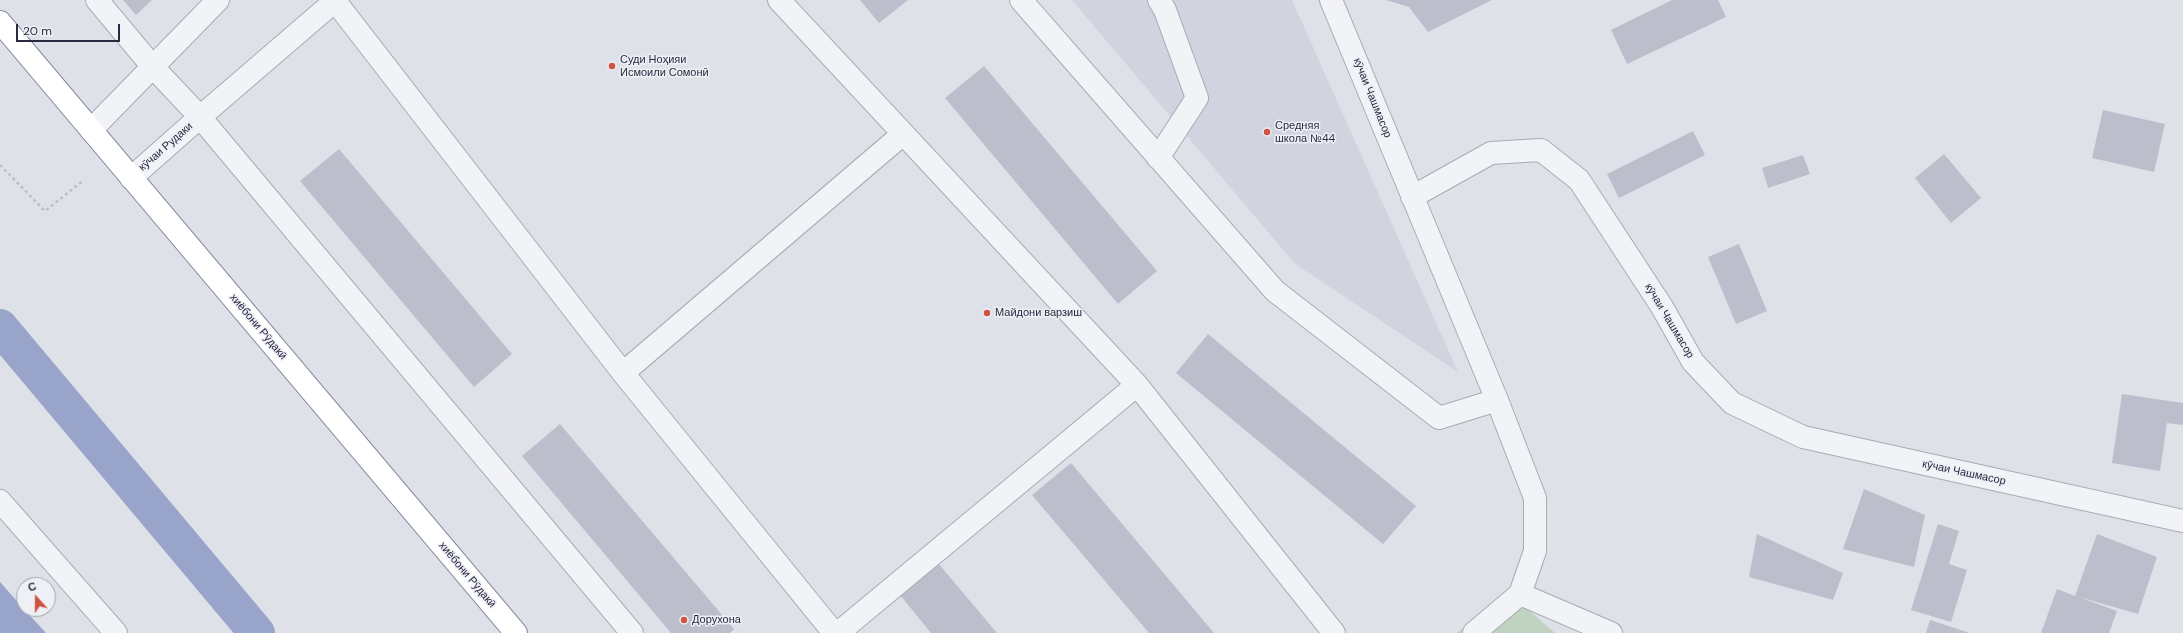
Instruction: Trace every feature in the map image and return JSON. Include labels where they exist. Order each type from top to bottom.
[{"type":"highway","name":"хиёбони Рӯдакӣ","points":[[0,22],[516,633]]},
{"type":"street","points":[[97,0],[152,66],[200,117],[632,633]]},
{"type":"street","points":[[91,130],[218,0]]},
{"type":"street","points":[[335,0],[623,373],[834,633]]},
{"type":"street","name":"кӯчаи Рудаки","points":[[131,178],[335,0]]},
{"type":"street","points":[[779,0],[1137,385],[1334,633]]},
{"type":"street","points":[[1021,0],[1275,291],[1439,418],[1497,400]]},
{"type":"street","points":[[1158,158],[1197,98],[1165,10],[1159,0]]},
{"type":"street","name":"кӯчаи Чашмасор","points":[[1331,0],[1497,400],[1535,498],[1535,551],[1520,594]]},
{"type":"street","points":[[623,373],[903,134]]},
{"type":"street","name":"кӯчаи Чашмасор","points":[[1412,196],[1491,153],[1541,150],[1579,180],[1662,307],[1693,362],[1732,403],[1802,437],[2183,521]]},
{"type":"street","points":[[838,633],[1137,385]]},
{"type":"street","points":[[0,501],[116,633]]},
{"type":"street","points":[[1474,633],[1520,594],[1611,633]]},
{"type":"path","points":[[0,164],[45,211],[84,180]]},
{"type":"shaded area","name":"Средняя школа №44","points":[[1072,0],[1292,0],[1458,372],[1295,264]]},
{"type":"green space","points":[[1508,592],[1555,633],[1457,633]]},
{"type":"water","points":[[0,582],[16,600],[16,617],[31,617],[46,633],[0,633]]},
{"type":"building","points":[[123,0],[152,0],[136,15]]},
{"type":"building","points":[[860,0],[908,0],[879,23]]},
{"type":"building","points":[[1386,0],[1492,0],[1428,32],[1409,7]]},
{"type":"building","points":[[1672,0],[1718,0],[1726,17],[1627,64],[1611,30]]},
{"type":"building","points":[[984,66],[1157,271],[1118,304],[945,98]]},
{"type":"building","points":[[2103,110],[2165,124],[2154,172],[2092,158]]},
{"type":"building","points":[[1693,131],[1705,155],[1619,198],[1607,174]]},
{"type":"building","points":[[339,149],[512,354],[474,387],[300,181]]},
{"type":"building","points":[[1944,154],[1981,198],[1951,223],[1915,178]]},
{"type":"building","points":[[1803,155],[1810,174],[1768,188],[1762,168]]},
{"type":"building","points":[[1739,244],[1767,311],[1736,324],[1708,257]]},
{"type":"building","points":[[1208,334],[1416,506],[1383,544],[1176,373]]},
{"type":"building","points":[[2122,394],[2183,403],[2183,425],[2167,423],[2160,471],[2112,463]]},
{"type":"building","points":[[560,424],[734,629],[730,633],[671,633],[522,456]]},
{"type":"building","points":[[1071,463],[1214,633],[1149,633],[1032,495]]},
{"type":"building","points":[[1864,489],[1925,515],[1914,567],[1843,549]]},
{"type":"building","points":[[1938,524],[1959,531],[1949,564],[1967,570],[1951,622],[1911,610]]},
{"type":"building","points":[[1757,534],[1843,573],[1833,600],[1749,577]]},
{"type":"building","points":[[2097,534],[2157,557],[2138,614],[2079,597],[2117,611],[2109,633],[2041,633],[2057,589],[2075,596]]},
{"type":"building","points":[[938,563],[997,633],[931,633],[900,595]]},
{"type":"building","points":[[1930,620],[1970,633],[1926,633]]},
{"type":"waterway","points":[[0,327],[257,633]]},
{"type":"place","name":"Суди Ноҳияи Исмоили Сомонӣ","points":[[612,66]]},
{"type":"place","name":"Средняя школа №44","points":[[1267,132]]},
{"type":"place","name":"Майдони варзиш","points":[[987,313]]},
{"type":"place","name":"Дорухона","points":[[684,620]]}]
